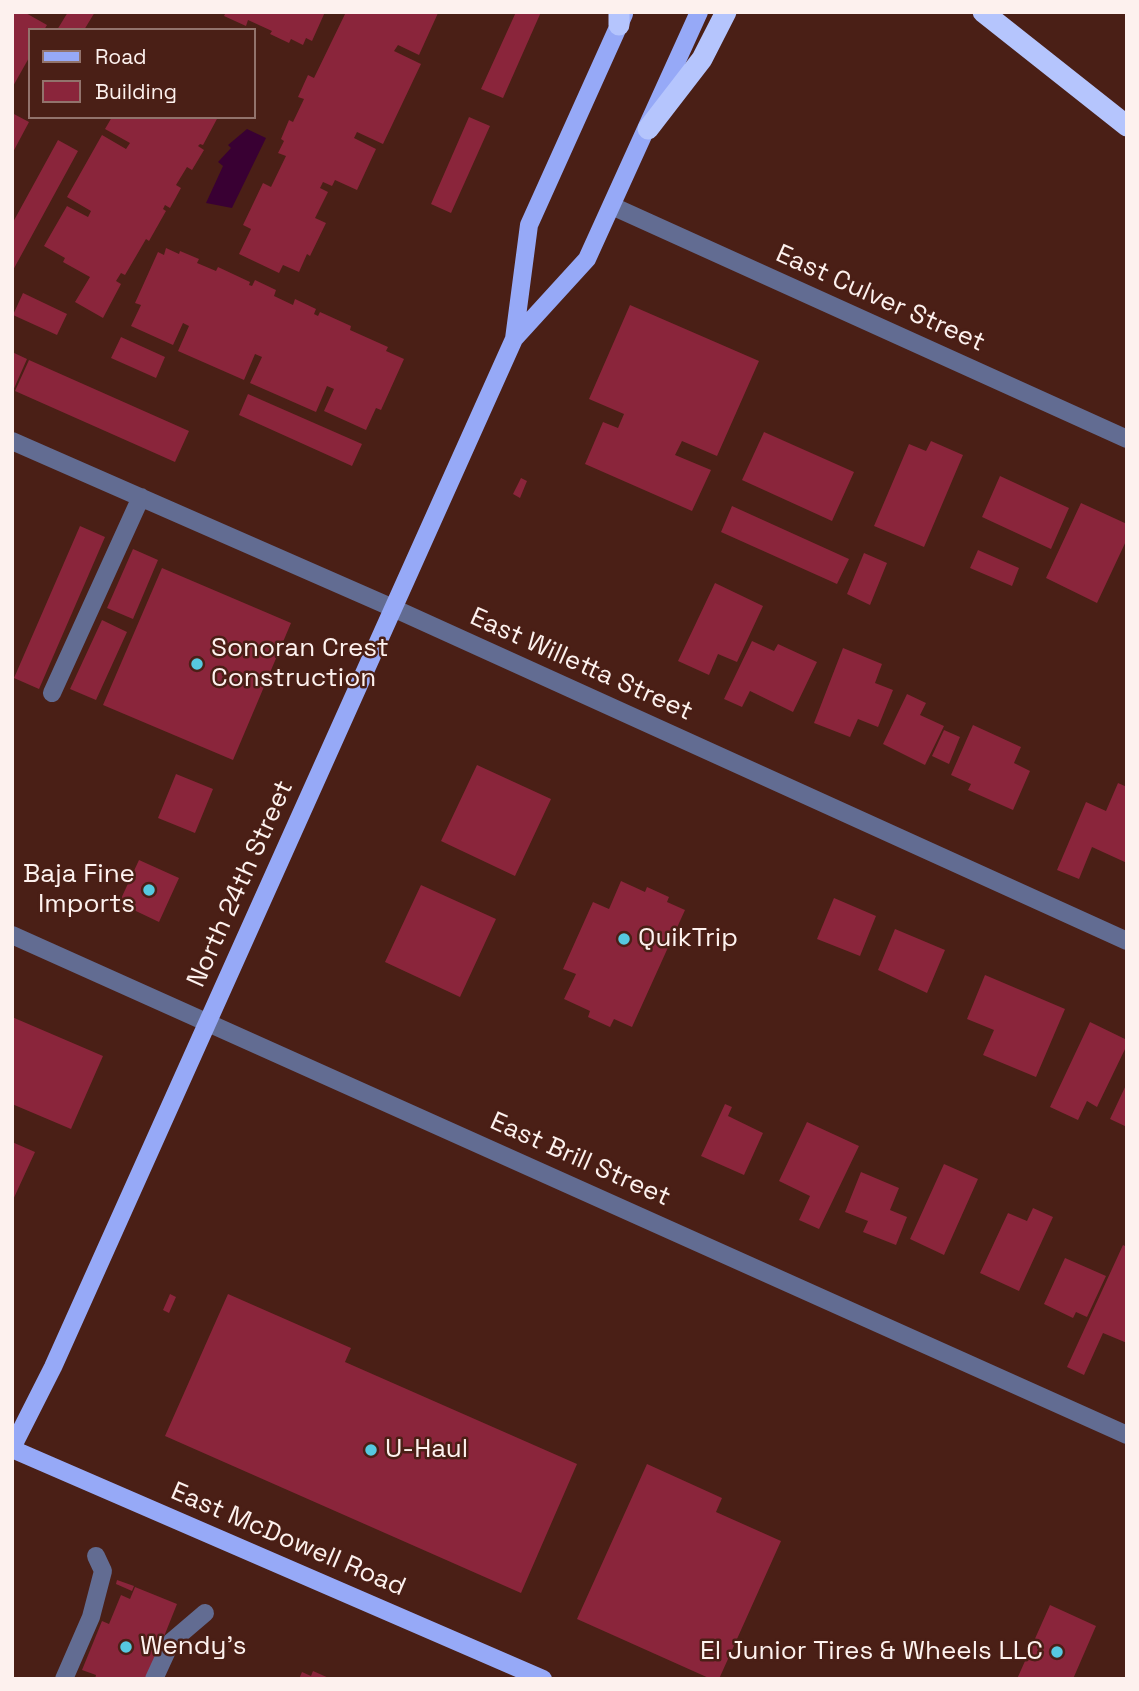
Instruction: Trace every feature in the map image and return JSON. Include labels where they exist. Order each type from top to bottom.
[{"type":"highway","points":[[648,129],[702,59],[726,12]]},
{"type":"highway","points":[[983,12],[1127,126]]},
{"type":"main road","name":"North 24th Street","points":[[514,339],[587,259],[699,12]]},
{"type":"main road","name":"North 24th Street","points":[[12,1449],[53,1367],[514,339],[529,225],[621,17]]},
{"type":"main road","name":"East McDowell Road","points":[[12,1449],[543,1679]]},
{"type":"street","name":"East Culver Street","points":[[612,206],[1127,439]]},
{"type":"street","name":"East Willetta Street","points":[[12,440],[393,608],[1127,941]]},
{"type":"street","points":[[52,693],[141,497]]},
{"type":"street","name":"East Brill Street","points":[[12,935],[1127,1435]]},
{"type":"street","points":[[64,1679],[94,1606],[103,1571],[96,1556]]},
{"type":"street","points":[[154,1679],[171,1642],[205,1614]]},
{"type":"shaded area","points":[[247,129],[266,138],[232,208],[206,203],[223,166],[218,162],[231,148],[228,145]]},
{"type":"building","points":[[12,12],[24,12],[47,25],[45,28],[28,28],[28,60],[12,88]]},
{"type":"building","points":[[68,12],[95,12],[85,28],[58,28]]},
{"type":"building","points":[[226,12],[325,12],[312,41],[306,38],[303,45],[291,39],[289,43],[270,34],[272,31],[248,20],[246,26],[224,16]]},
{"type":"building","points":[[346,12],[438,13],[419,55],[398,45],[394,51],[421,64],[383,144],[357,132],[354,138],[376,149],[357,190],[335,180],[332,186],[323,182],[320,188],[328,192],[315,218],[326,223],[299,272],[283,265],[279,273],[239,254],[251,229],[243,225],[263,183],[271,187],[286,156],[278,153],[289,120],[293,122],[304,99],[298,97],[308,75],[314,78]]},
{"type":"building","points":[[516,12],[541,12],[503,98],[481,89]]},
{"type":"building","points":[[12,113],[29,122],[12,154]]},
{"type":"building","points":[[469,117],[490,126],[451,213],[431,204]]},
{"type":"building","points":[[111,119],[217,119],[203,145],[198,146],[204,150],[192,170],[187,167],[176,185],[181,188],[170,208],[165,205],[163,209],[166,211],[149,241],[146,239],[125,275],[121,273],[116,281],[121,284],[103,318],[75,302],[90,277],[63,262],[65,258],[44,246],[67,206],[88,217],[91,211],[67,197],[102,135],[126,149],[130,143],[105,129]]},
{"type":"building","points":[[58,140],[78,151],[12,272],[12,224]]},
{"type":"building","points":[[166,248],[199,259],[197,263],[216,271],[218,267],[250,282],[249,285],[252,286],[255,280],[276,290],[274,296],[293,305],[295,299],[316,309],[314,314],[318,316],[320,312],[351,326],[350,330],[388,347],[386,351],[404,359],[381,410],[376,408],[366,430],[324,411],[334,389],[327,386],[316,412],[250,383],[262,357],[255,354],[244,380],[178,351],[189,326],[183,323],[173,345],[131,326],[141,305],[135,303],[158,252],[164,255]]},
{"type":"building","points":[[23,293],[67,314],[57,335],[13,315]]},
{"type":"building","points":[[630,305],[759,361],[717,456],[682,441],[675,455],[711,470],[692,511],[585,464],[603,422],[618,428],[624,414],[589,399]]},
{"type":"building","points":[[121,337],[165,357],[156,378],[111,358]]},
{"type":"building","points":[[12,352],[27,359],[12,393]]},
{"type":"building","points":[[29,360],[189,431],[175,462],[15,391]]},
{"type":"building","points":[[248,394],[362,444],[352,466],[239,415]]},
{"type":"building","points":[[764,432],[854,472],[832,521],[742,480]]},
{"type":"building","points":[[931,441],[963,455],[924,547],[874,526],[909,444],[926,451]]},
{"type":"building","points":[[1000,476],[1069,508],[1051,549],[982,517]]},
{"type":"building","points":[[521,478],[527,481],[520,498],[513,494]]},
{"type":"building","points":[[1081,503],[1127,524],[1127,539],[1097,603],[1046,578]]},
{"type":"building","points":[[732,506],[849,559],[837,584],[721,532]]},
{"type":"building","points":[[80,526],[105,537],[39,689],[14,678]]},
{"type":"building","points":[[133,549],[158,560],[133,619],[107,608]]},
{"type":"building","points":[[978,550],[1019,568],[1012,586],[970,568]]},
{"type":"building","points":[[864,553],[887,563],[870,605],[847,594]]},
{"type":"building","name":"Sonoran Crest Construction","points":[[162,568],[291,623],[233,760],[103,705]]},
{"type":"building","points":[[715,583],[763,606],[737,662],[718,654],[709,675],[678,661]]},
{"type":"building","points":[[102,620],[127,632],[96,700],[70,689]]},
{"type":"building","points":[[752,641],[774,651],[778,644],[817,662],[793,712],[750,691],[742,707],[724,699]]},
{"type":"building","points":[[843,648],[882,664],[875,683],[893,690],[878,727],[858,719],[850,737],[814,723]]},
{"type":"building","points":[[907,694],[926,703],[920,715],[944,726],[925,765],[883,744]]},
{"type":"building","points":[[973,725],[1021,747],[1014,763],[1030,771],[1013,810],[968,790],[971,784],[951,775]]},
{"type":"building","points":[[944,730],[960,737],[949,764],[932,756]]},
{"type":"building","points":[[477,765],[551,799],[515,876],[441,841]]},
{"type":"building","points":[[176,774],[213,789],[195,833],[158,818]]},
{"type":"building","points":[[1118,783],[1127,787],[1127,863],[1092,847],[1079,879],[1057,870],[1086,802],[1106,811]]},
{"type":"building","name":"Baja Fine Imports","points":[[139,860],[179,878],[159,922],[119,903]]},
{"type":"building","name":"QuikTrip","points":[[621,881],[645,892],[647,887],[669,897],[667,902],[685,910],[632,1027],[614,1019],[610,1027],[588,1017],[590,1011],[564,999],[576,974],[563,969],[593,902],[609,909]]},
{"type":"building","points":[[421,885],[496,919],[460,997],[385,962]]},
{"type":"building","points":[[834,898],[876,916],[860,956],[817,939]]},
{"type":"building","points":[[895,929],[945,950],[927,993],[878,970]]},
{"type":"building","points":[[985,975],[1065,1009],[1036,1077],[983,1055],[994,1030],[967,1019]]},
{"type":"building","points":[[12,1017],[103,1056],[71,1129],[12,1104]]},
{"type":"building","points":[[1090,1022],[1127,1040],[1127,1045],[1097,1107],[1087,1101],[1078,1120],[1050,1107]]},
{"type":"building","points":[[1127,1083],[1127,1127],[1110,1119]]},
{"type":"building","points":[[725,1104],[732,1107],[728,1116],[763,1133],[744,1175],[701,1156]]},
{"type":"building","points":[[807,1122],[859,1146],[819,1229],[799,1220],[810,1196],[779,1181]]},
{"type":"building","points":[[12,1142],[35,1152],[12,1202]]},
{"type":"building","points":[[944,1164],[978,1179],[944,1255],[910,1239]]},
{"type":"building","points":[[861,1172],[899,1188],[890,1210],[907,1217],[896,1245],[863,1232],[868,1221],[845,1212]]},
{"type":"building","points":[[1033,1208],[1053,1217],[1019,1291],[980,1273],[1008,1213],[1027,1221]]},
{"type":"building","points":[[1123,1245],[1127,1247],[1127,1343],[1103,1333],[1084,1375],[1067,1367]]},
{"type":"building","points":[[1065,1258],[1106,1276],[1087,1317],[1076,1312],[1073,1318],[1044,1304]]},
{"type":"building","points":[[170,1294],[176,1297],[169,1313],[163,1310]]},
{"type":"building","name":"U-Haul","points":[[228,1294],[351,1348],[345,1362],[577,1464],[521,1593],[165,1436]]},
{"type":"building","points":[[647,1464],[722,1498],[716,1512],[781,1541],[719,1679],[711,1679],[577,1619]]},
{"type":"building","points":[[117,1580],[134,1586],[132,1591],[116,1584]]},
{"type":"building","name":"Wendy's","points":[[135,1587],[177,1604],[147,1679],[95,1679],[96,1675],[82,1670],[102,1621],[109,1624],[121,1595],[130,1599]]},
{"type":"building","name":"El Junior Tires & Wheels LLC","points":[[1050,1605],[1096,1626],[1073,1679],[1017,1679]]},
{"type":"building","points":[[313,1671],[331,1679],[299,1679],[302,1672],[311,1676]]},
{"type":"place","name":"Sonoran Crest Construction","points":[[197,664]]},
{"type":"place","name":"Baja Fine Imports","points":[[149,890]]},
{"type":"place","name":"QuikTrip","points":[[624,939]]},
{"type":"place","name":"U-Haul","points":[[371,1450]]},
{"type":"place","name":"Wendy's","points":[[126,1647]]},
{"type":"place","name":"El Junior Tires & Wheels LLC","points":[[1057,1652]]}]
